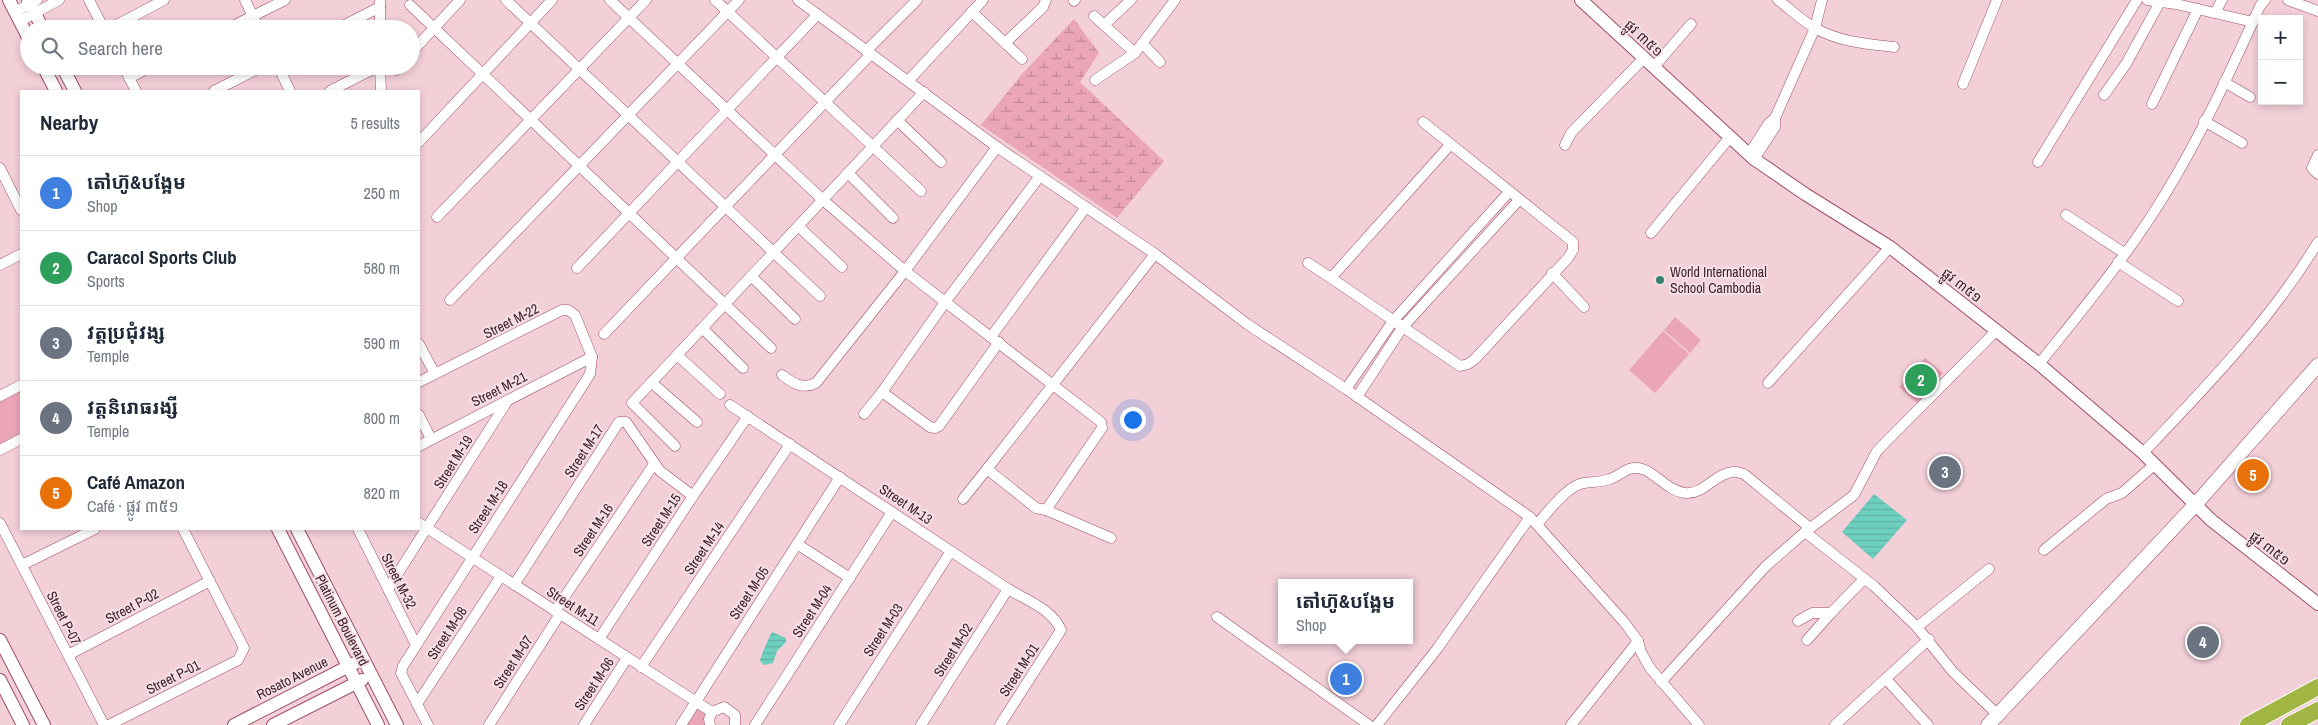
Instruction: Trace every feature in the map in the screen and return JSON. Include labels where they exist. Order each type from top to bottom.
[{"type":"highway","points":[[2248,725],[2318,687]]},
{"type":"highway","points":[[2289,725],[2318,710]]},
{"type":"main road","points":[[1993,720],[2195,506],[2318,365]]},
{"type":"street","points":[[15,11],[33,4],[59,0]]},
{"type":"street","points":[[89,0],[99,20]]},
{"type":"street","points":[[126,20],[164,0]]},
{"type":"street","points":[[245,0],[255,20]]},
{"type":"street","points":[[245,20],[284,0]]},
{"type":"street","points":[[420,43],[460,0]]},
{"type":"street","points":[[506,0],[820,296]]},
{"type":"street","points":[[420,141],[552,0]]},
{"type":"street","points":[[610,0],[774,155],[905,271],[946,300],[1051,385],[1103,424],[1046,510]]},
{"type":"street","points":[[437,218],[646,0]]},
{"type":"street","points":[[715,0],[921,191]]},
{"type":"street","points":[[450,300],[739,0]]},
{"type":"street","points":[[798,0],[909,80],[997,147],[1155,254],[1247,324],[1346,389],[1534,520],[1624,622],[1638,641],[1645,660],[1661,682],[1699,725]]},
{"type":"street","points":[[604,334],[824,102],[917,0]]},
{"type":"street","points":[[909,80],[983,0]]},
{"type":"street","points":[[1005,43],[1043,7],[1046,0]]},
{"type":"street","points":[[1105,24],[1131,0]]},
{"type":"street","points":[[1095,80],[1135,53],[1175,0]]},
{"type":"street","name":"ផ្លូវ ៣៥១","points":[[1581,0],[1752,157],[1798,189],[1890,247],[2039,364],[2143,453],[2195,506],[2318,604]]},
{"type":"street","points":[[1778,0],[1815,28],[1830,36],[1860,43],[1894,47]]},
{"type":"street","points":[[1752,157],[1775,127],[1774,118],[1815,28],[1822,0]]},
{"type":"street","points":[[1963,84],[1997,0]]},
{"type":"street","points":[[2038,162],[2137,0]]},
{"type":"street","points":[[2147,0],[2161,1],[2253,22]]},
{"type":"street","points":[[2215,13],[2222,0]]},
{"type":"street","points":[[2039,364],[2118,262],[2164,196],[2265,0]]},
{"type":"street","points":[[2288,0],[2314,6]]},
{"type":"street","points":[[2104,95],[2126,64],[2161,1]]},
{"type":"street","points":[[352,20],[380,3]]},
{"type":"street","points":[[380,3],[380,20]]},
{"type":"street","points":[[33,4],[39,20]]},
{"type":"street","points":[[410,5],[770,348]]},
{"type":"street","points":[[2152,104],[2198,9]]},
{"type":"street","points":[[972,12],[1022,59]]},
{"type":"street","points":[[577,268],[776,56],[817,15]]},
{"type":"street","points":[[1094,16],[1135,53]]},
{"type":"street","points":[[1654,67],[1691,24]]},
{"type":"street","points":[[1143,44],[1160,62]]},
{"type":"street","points":[[1565,144],[1571,134],[1644,58]]},
{"type":"street","points":[[48,75],[55,90]]},
{"type":"street","points":[[67,75],[74,90]]},
{"type":"street","points":[[128,75],[135,90]]},
{"type":"street","points":[[129,78],[135,75]]},
{"type":"street","points":[[216,90],[245,75]]},
{"type":"street","points":[[282,75],[290,90]]},
{"type":"street","points":[[332,90],[362,75]]},
{"type":"street","points":[[380,75],[381,90]]},
{"type":"street","points":[[2224,82],[2250,97]]},
{"type":"street","points":[[676,446],[632,403],[924,92]]},
{"type":"street","points":[[897,120],[941,162]]},
{"type":"street","points":[[2204,121],[2242,143]]},
{"type":"street","points":[[1308,262],[1460,366],[1468,364],[1475,358],[1552,273],[1568,258],[1573,250],[1572,242],[1423,122]]},
{"type":"street","points":[[1651,233],[1730,137]]},
{"type":"street","points":[[1330,278],[1450,145]]},
{"type":"street","points":[[782,375],[796,385],[810,386],[816,383],[905,271],[997,147]]},
{"type":"street","points":[[2318,155],[2312,168],[2318,174]]},
{"type":"street","points":[[0,168],[20,208]]},
{"type":"street","points":[[848,173],[893,218]]},
{"type":"street","points":[[864,414],[882,392],[946,300],[1040,176]]},
{"type":"street","points":[[1346,389],[1393,321],[1509,192]]},
{"type":"street","points":[[1357,397],[1402,328],[1519,200]]},
{"type":"street","points":[[882,392],[930,427],[935,428],[939,426],[995,339],[1086,207]]},
{"type":"street","points":[[2066,215],[2124,253]]},
{"type":"street","points":[[798,226],[842,267]]},
{"type":"street","points":[[2143,453],[2236,354],[2296,275],[2318,242]]},
{"type":"street","points":[[1768,383],[1890,247]]},
{"type":"street","points":[[963,499],[1155,254]]},
{"type":"street","points":[[0,265],[20,255]]},
{"type":"street","points":[[2118,262],[2178,301]]},
{"type":"street","points":[[1552,273],[1584,307]]},
{"type":"street","points":[[751,276],[795,319]]},
{"type":"street","name":"Street M-22","points":[[420,382],[562,310],[568,310],[575,315],[592,357]]},
{"type":"street","points":[[702,328],[743,368]]},
{"type":"street","points":[[1661,682],[1766,566],[1807,530],[1854,495],[1877,452],[1996,331]]},
{"type":"street","points":[[420,346],[435,374]]},
{"type":"street","points":[[677,355],[720,394]]},
{"type":"street","name":"Street M-21","points":[[420,446],[592,357]]},
{"type":"street","name":"Street M-18","points":[[417,704],[401,673],[402,670],[471,558],[590,374],[592,357]]},
{"type":"street","points":[[651,382],[697,422]]},
{"type":"street","points":[[0,396],[20,386]]},
{"type":"street","name":"Street M-19","points":[[388,589],[423,526],[508,400]]},
{"type":"street","name":"Street M-13","points":[[730,405],[1008,589],[1051,614],[1061,630]]},
{"type":"street","name":"Street M-15","points":[[598,639],[692,496],[748,416]]},
{"type":"street","points":[[420,417],[431,440]]},
{"type":"street","name":"Street M-17","points":[[514,585],[619,422],[626,422],[654,464],[692,496]]},
{"type":"street","points":[[0,450],[20,440]]},
{"type":"street","name":"Street M-14","points":[[641,666],[790,444]]},
{"type":"street","name":"Street M-16","points":[[557,613],[654,464]]},
{"type":"street","points":[[2044,550],[2106,499],[2122,493],[2154,465]]},
{"type":"street","points":[[1377,725],[1534,520],[1574,487],[1580,484],[1612,479],[1626,470],[1635,468],[1645,470],[1668,486],[1684,493],[1697,492],[1733,472],[1744,474],[1917,627],[1929,639],[1953,672],[1993,720]]},
{"type":"street","points":[[987,469],[1036,508],[1046,510],[1111,538]]},
{"type":"street","name":"Street M-05","points":[[681,725],[840,477]]},
{"type":"street","name":"Street M-04","points":[[755,725],[892,512]]},
{"type":"street","name":"Street P-07","points":[[0,523],[104,725]]},
{"type":"street","name":"Street M-11","points":[[423,526],[712,712]]},
{"type":"street","points":[[22,565],[93,530]]},
{"type":"street","points":[[184,530],[210,581]]},
{"type":"street","name":"Platinum Boulevard","points":[[279,530],[378,725]]},
{"type":"street","name":"Platinum Boulevard","points":[[298,530],[397,725]]},
{"type":"street","name":"Street M-32","points":[[358,530],[416,645]]},
{"type":"street","points":[[797,544],[850,578]]},
{"type":"street","name":"Street M-03","points":[[839,725],[951,551]]},
{"type":"street","points":[[1917,627],[1989,569]]},
{"type":"street","name":"Street M-08","points":[[417,704],[501,576]]},
{"type":"street","points":[[1807,640],[1864,579]]},
{"type":"street","name":"Street P-01","points":[[109,725],[238,660],[244,648],[210,581]]},
{"type":"street","name":"Street P-02","points":[[68,655],[210,581]]},
{"type":"street","name":"Street M-02","points":[[921,725],[1008,589]]},
{"type":"street","name":"Street M-07","points":[[489,725],[557,613]]},
{"type":"street","points":[[1798,621],[1812,613],[1831,613]]},
{"type":"street","points":[[1217,617],[1369,725]]},
{"type":"street","name":"Street M-01","points":[[1000,725],[1061,630]]},
{"type":"street","points":[[1835,725],[1929,639]]},
{"type":"street","points":[[0,640],[44,725]]},
{"type":"street","points":[[1571,725],[1638,641]]},
{"type":"street","name":"Street M-06","points":[[584,725],[627,658]]},
{"type":"street","name":"Rosato Avenue","points":[[234,725],[364,659]]},
{"type":"street","points":[[273,725],[372,675]]},
{"type":"street","points":[[1886,679],[1928,725]]},
{"type":"street","points":[[0,680],[23,725]]},
{"type":"street","points":[[417,704],[428,725]]},
{"type":"street","points":[[710,725],[709,719],[712,712],[719,708],[728,708],[735,715],[736,725]]},
{"type":"green space","points":[[1074,19],[1099,53],[1080,82],[1164,161],[1117,218],[981,125],[1022,74]]},
{"type":"green space","points":[[1675,317],[1701,340],[1690,353],[1664,330]]},
{"type":"green space","points":[[1663,331],[1689,354],[1655,393],[1629,370]]},
{"type":"green space","points":[[1925,358],[1943,373],[1917,403],[1899,387]]},
{"type":"green space","points":[[20,386],[20,440],[0,450],[0,396]]},
{"type":"green space","points":[[695,702],[712,712],[710,725],[681,725]]},
{"type":"shaded area","points":[[1874,494],[1907,520],[1873,559],[1842,532]]},
{"type":"shaded area","points":[[772,632],[786,638],[786,642],[777,651],[773,663],[764,665],[760,659]]},
{"type":"place","name":"World International School Cambodia","points":[[1660,280]]},
{"type":"place","name":"Caracol Sports Club","points":[[1921,380]]},
{"type":"place","name":"វត្តប្រជុំវង្ស","points":[[1945,472]]},
{"type":"place","name":"Café Amazon","points":[[2253,475]]},
{"type":"place","name":"វត្តនិរោធរង្សី","points":[[2203,642]]},
{"type":"place","name":"តៅហ៊ូ&បង្អែម","points":[[1346,679]]}]
